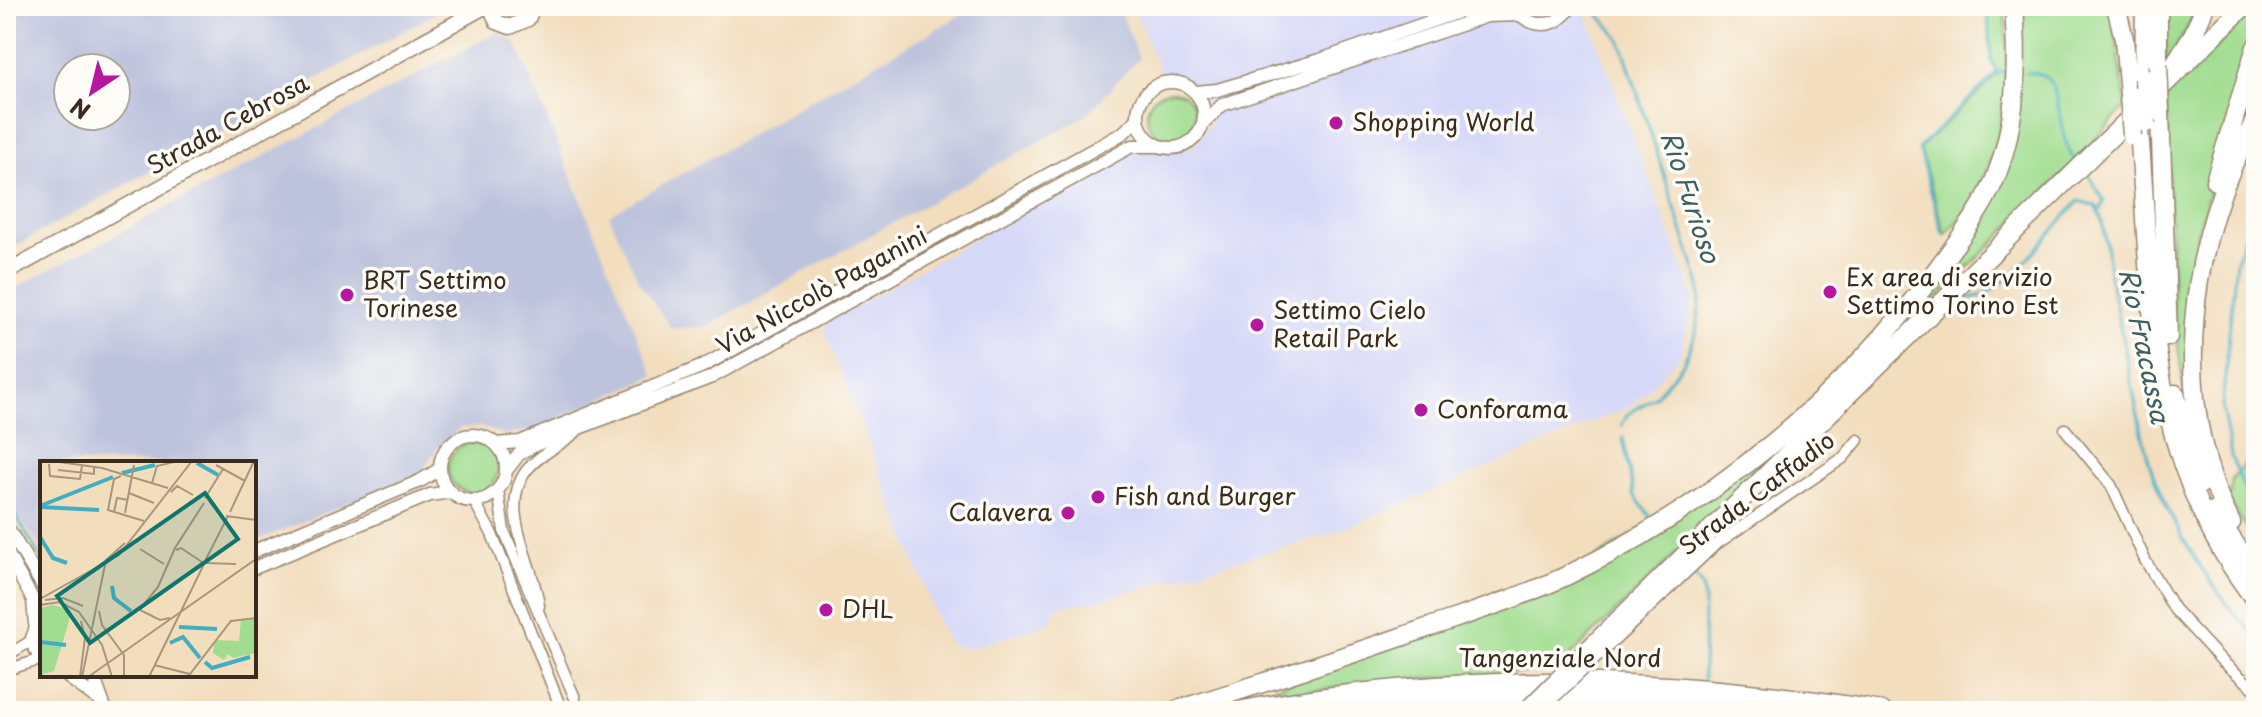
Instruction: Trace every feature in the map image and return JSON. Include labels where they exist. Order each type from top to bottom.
[{"type":"highway","points":[[1174,711],[1301,672],[1541,588],[1652,530],[1767,447],[1820,401],[1890,328],[1934,274],[1982,205],[2001,161],[2010,127],[2016,59],[2014,6]]},
{"type":"highway","points":[[2116,6],[2137,86]]},
{"type":"highway","points":[[2128,6],[2176,401],[2195,470],[2211,508],[2252,570]]},
{"type":"highway","points":[[2137,86],[2145,6]]},
{"type":"highway","points":[[2158,6],[2158,64],[2144,125],[2141,160],[2157,354],[2174,444],[2203,519],[2256,601]]},
{"type":"highway","points":[[2101,146],[2177,60],[2194,33],[2205,6]]},
{"type":"highway","points":[[1527,711],[1585,661],[2244,6]]},
{"type":"highway","points":[[2252,570],[2213,489],[2202,441],[2194,363],[2206,214],[2256,47]]},
{"type":"highway","points":[[2200,282],[2220,197],[2256,119]]},
{"type":"highway","name":"Tangenziale Nord","points":[[1238,711],[1402,687],[1539,680],[1717,687],[1882,711]]},
{"type":"highway","name":"Tangenziale Nord","points":[[1331,711],[1458,698],[1557,695],[1661,698],[1786,711]]},
{"type":"main road","points":[[488,6],[497,22]]},
{"type":"main road","name":"Strada Cebrosa","points":[[10,273],[488,6]]},
{"type":"main road","name":"Strada Cebrosa","points":[[461,23],[497,22],[510,27],[523,24],[533,6]]},
{"type":"street","points":[[1196,92],[1217,90],[1321,60],[1475,6]]},
{"type":"street","points":[[1204,123],[1202,101],[1196,92],[1178,82],[1157,85],[1143,97],[1138,119],[1148,139],[1158,146],[1182,147],[1192,142],[1204,123],[1222,105],[1274,86],[1487,16],[1516,11],[1536,24],[1546,24],[1563,17],[1571,6]]},
{"type":"street","name":"Via Niccolò Paganini","points":[[496,444],[520,442],[703,366],[1123,133],[1138,119]]},
{"type":"street","name":"Via Niccolò Paganini","points":[[506,471],[519,454],[535,445],[712,377],[1132,146],[1158,146]]},
{"type":"street","points":[[2065,429],[2111,485],[2145,560],[2174,609],[2223,662],[2256,690]]},
{"type":"street","points":[[575,698],[540,608],[537,584],[516,516],[517,491],[525,472],[542,455],[576,431]]},
{"type":"street","points":[[256,550],[420,481],[440,469],[447,448],[455,440],[476,435],[496,444],[505,461],[506,471],[498,490],[504,531],[525,587],[540,608]]},
{"type":"street","name":"Strada Caffadio","points":[[1540,711],[1585,661],[1715,545],[1843,458],[1858,440]]},
{"type":"street","points":[[440,469],[450,492]]},
{"type":"street","points":[[474,501],[498,490]]},
{"type":"street","points":[[256,567],[430,495],[450,492],[474,501],[492,534],[560,706]]},
{"type":"street","points":[[6,525],[40,582]]},
{"type":"street","points":[[6,551],[33,600],[39,620],[31,641],[6,656]]},
{"type":"street","points":[[31,641],[40,659]]},
{"type":"street","points":[[6,670],[40,661]]},
{"type":"street","points":[[67,677],[102,705]]},
{"type":"street","points":[[94,677],[102,705]]},
{"type":"shaded area","points":[[6,6],[449,6],[6,251]]},
{"type":"shaded area","points":[[977,6],[1118,6],[1139,58],[1085,116],[706,327],[671,328],[638,280],[609,215]]},
{"type":"shaded area","name":"Settimo Cielo Retail Park","points":[[1133,6],[1583,6],[1694,297],[1680,356],[1633,405],[1334,533],[1096,601],[1057,606],[1049,623],[971,648],[959,648],[949,643],[942,631],[824,329],[830,321],[1124,154],[1146,149],[1192,148],[1212,121],[1199,85],[1159,70]]},
{"type":"shaded area","points":[[498,32],[516,43],[654,376],[531,430],[505,435],[480,427],[460,428],[437,448],[421,473],[256,541],[256,461],[40,461],[40,546],[6,498],[6,293]]},
{"type":"green space","points":[[1987,6],[2004,6],[2005,11],[2006,70],[1999,130],[1980,187],[1945,235],[1920,148],[1998,74],[1992,61]]},
{"type":"green space","points":[[2021,6],[2112,6],[2126,106],[2067,170],[1870,364],[1993,200]]},
{"type":"green space","points":[[2166,6],[2199,6],[2166,66]]},
{"type":"green space","points":[[2256,8],[2256,36],[2197,233],[2189,309],[2187,416],[2173,306],[2166,97]]},
{"type":"green space","points":[[1171,91],[1188,98],[1195,115],[1188,132],[1171,139],[1154,132],[1147,115],[1154,98]]},
{"type":"green space","points":[[1822,411],[1555,671],[1398,681],[1243,702],[1242,699],[1547,590]]},
{"type":"green space","points":[[473,443],[491,450],[498,468],[491,486],[473,493],[455,486],[448,468],[455,450]]},
{"type":"green space","points":[[2256,452],[2256,542],[2229,502],[2232,479]]},
{"type":"waterway","points":[[1987,6],[1991,61],[1997,72],[2006,72]]},
{"type":"waterway","name":"Rio Furioso","points":[[1597,12],[1620,39],[1700,285],[1696,333],[1683,364],[1655,397],[1628,414],[1622,425]]},
{"type":"waterway","name":"Rio Fracassa","points":[[1942,232],[1919,148],[1997,72]]},
{"type":"waterway","points":[[2026,73],[2040,74],[2055,91],[2063,133],[2075,160]]},
{"type":"waterway","points":[[2086,171],[2104,201],[2099,212]]},
{"type":"waterway","name":"Rio Fracassa","points":[[1963,297],[1977,297],[2008,278],[2079,201],[2096,206],[2103,226],[2112,290],[2150,465],[2168,509],[2194,556],[2225,600],[2256,636]]},
{"type":"waterway","points":[[2256,207],[2236,261],[2222,407],[2231,456],[2256,518]]},
{"type":"waterway","name":"Rio Furioso","points":[[1623,438],[1634,495],[1652,519]]},
{"type":"waterway","points":[[6,499],[40,557]]},
{"type":"waterway","name":"Rio Furioso","points":[[1694,576],[1702,586],[1704,598],[1703,681]]},
{"type":"place","name":"Shopping World","points":[[1336,123]]},
{"type":"place","name":"Ex area di servizio Settimo Torino Est","points":[[1830,292]]},
{"type":"place","name":"BRT Settimo Torinese","points":[[347,295]]},
{"type":"place","name":"Settimo Cielo Retail Park","points":[[1257,325]]},
{"type":"place","name":"Conforama","points":[[1421,410]]},
{"type":"place","name":"Fish and Burger","points":[[1098,497]]},
{"type":"place","name":"Calavera","points":[[1068,513]]},
{"type":"place","name":"DHL","points":[[826,610]]}]
